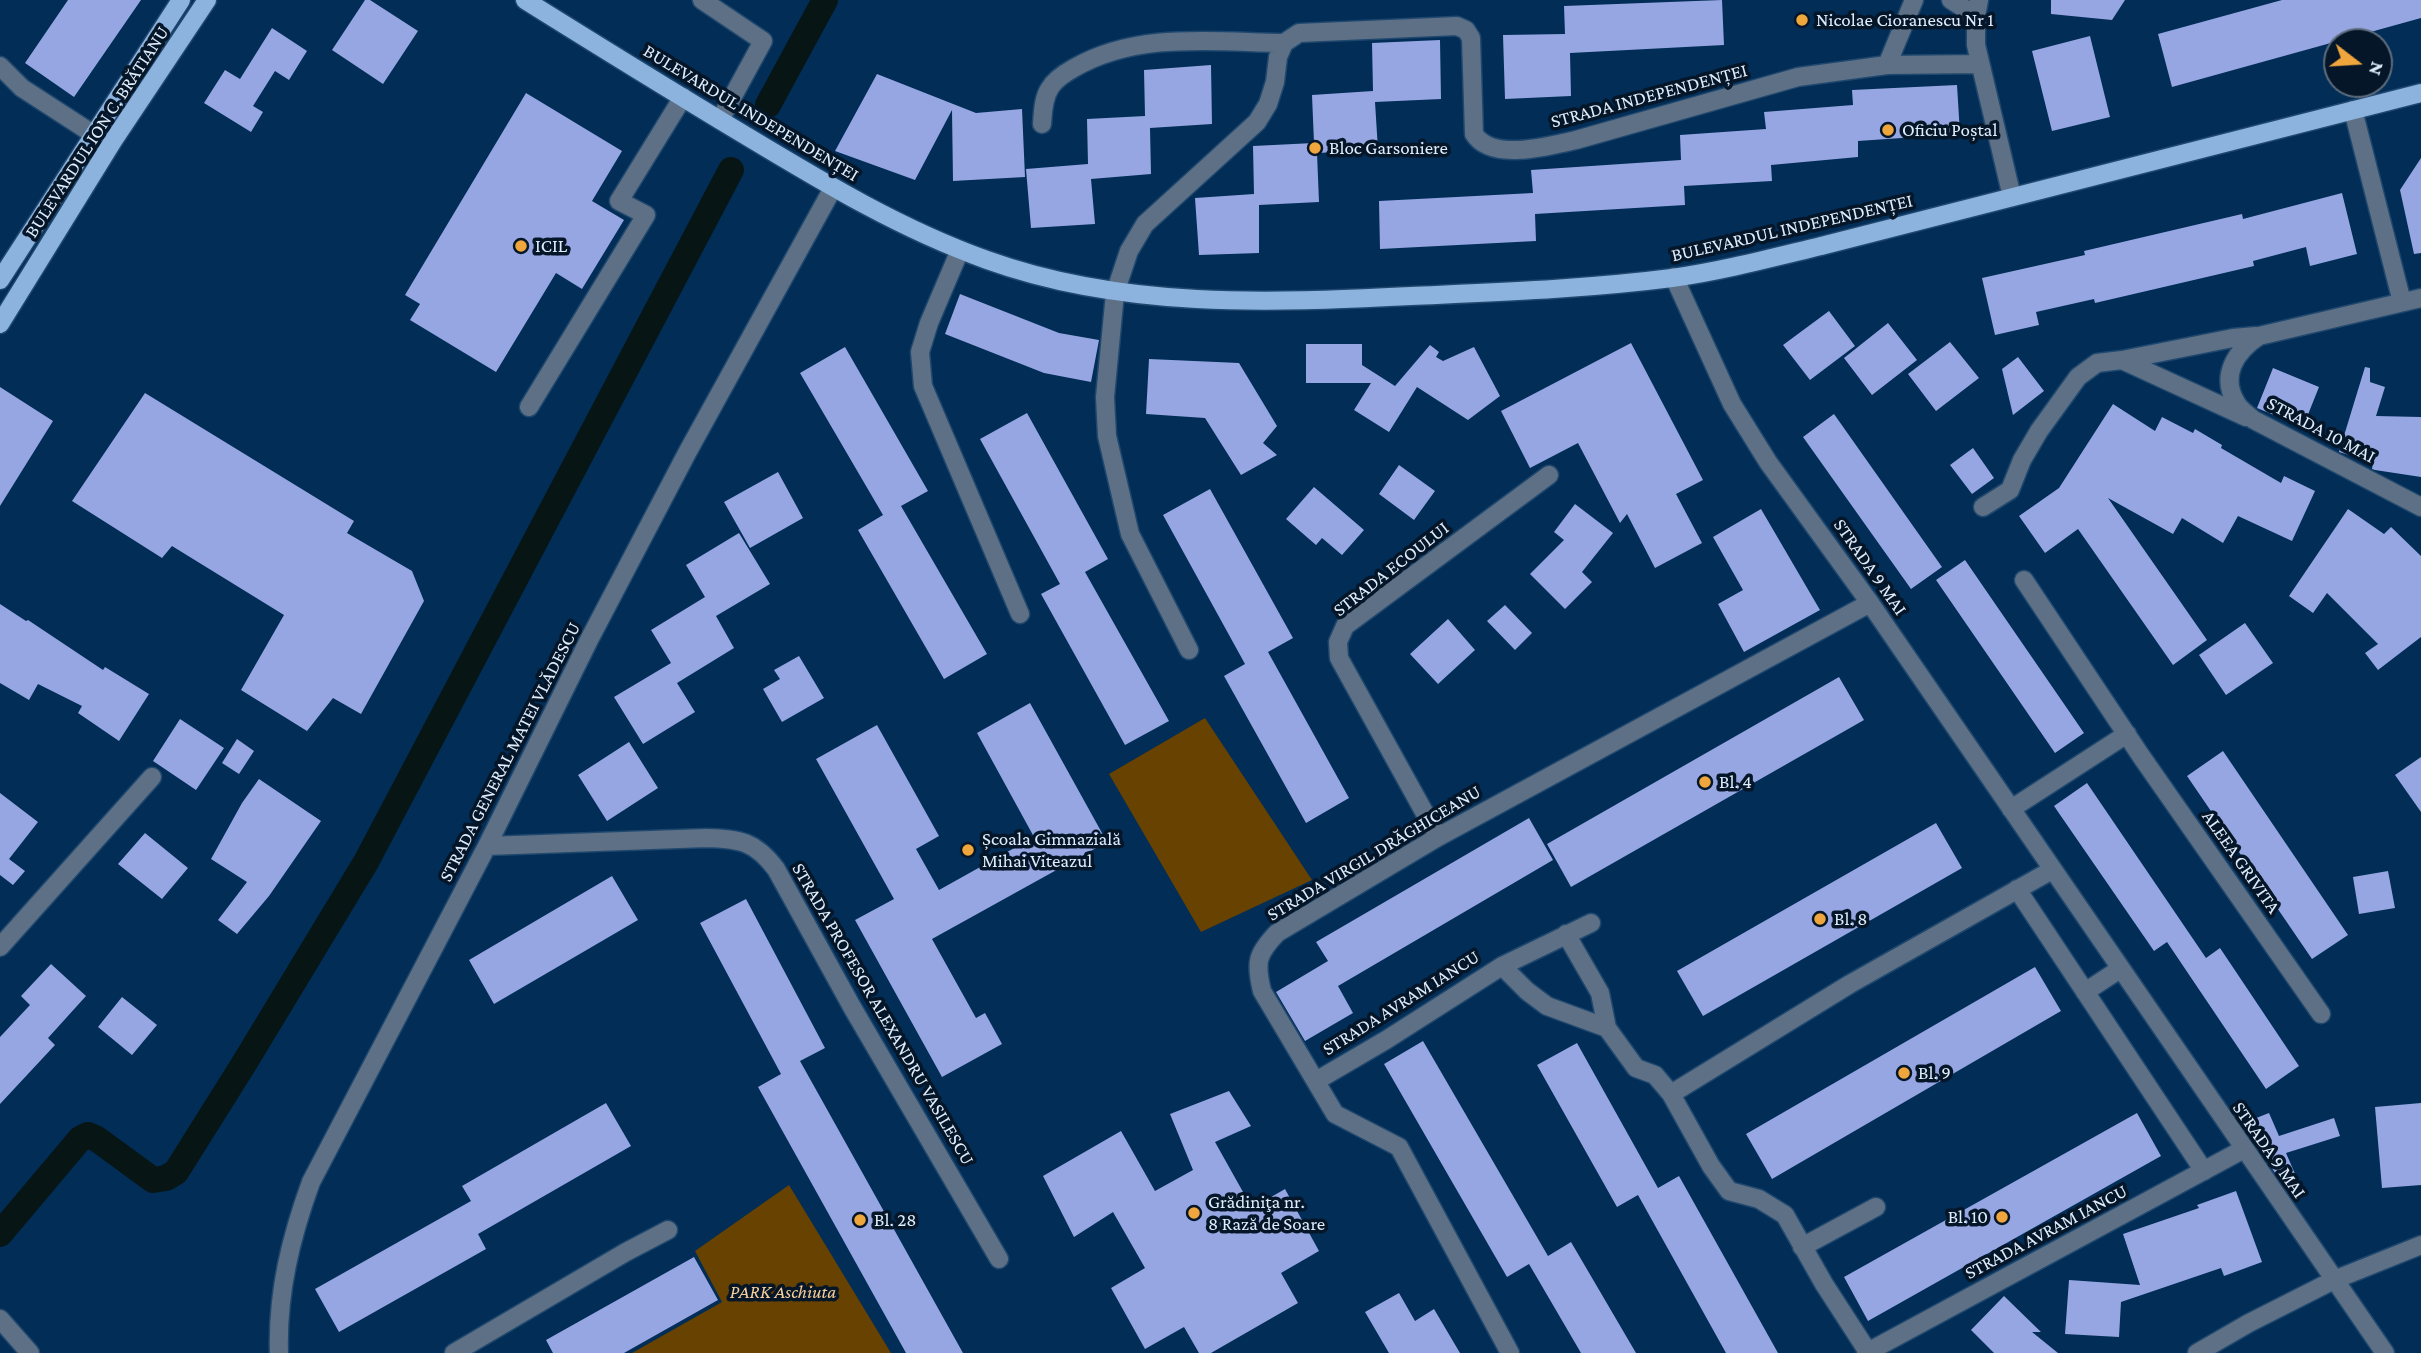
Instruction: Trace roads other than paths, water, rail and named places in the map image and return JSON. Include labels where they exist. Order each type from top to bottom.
[{"type":"main road","name":"BULEVARDUL ION C. BRĂTIANU","points":[[0,280],[181,0]]},
{"type":"main road","name":"BULEVARDUL ION C. BRĂTIANU","points":[[0,324],[113,141],[207,0]]},
{"type":"main road","name":"BULEVARDUL INDEPENDENȚEI","points":[[525,0],[834,188],[906,226],[961,250],[1049,279],[1115,293],[1166,297],[1308,300],[1506,292],[1674,277],[1761,260],[2079,182],[2421,93]]},
{"type":"street","points":[[702,0],[763,41],[720,120]]},
{"type":"street","points":[[1887,65],[1914,0]]},
{"type":"street","points":[[1951,0],[1977,8],[1976,45],[2012,197]]},
{"type":"street","name":"STRADA INDEPENDENȚEI","points":[[1284,43],[1300,33],[1457,26],[1466,30],[1471,38],[1474,134],[1479,143],[1492,149],[1540,147],[1576,140],[1798,77],[1887,65],[1980,64]]},
{"type":"street","points":[[1042,124],[1045,98],[1050,87],[1063,74],[1117,49],[1145,43],[1284,43],[1278,57],[1275,82],[1268,104],[1257,122],[1145,224],[1129,251],[1115,293],[1105,397],[1107,436],[1130,534],[1189,650]]},
{"type":"street","points":[[0,66],[22,88],[93,134]]},
{"type":"street","points":[[529,407],[646,215],[618,201],[683,97]]},
{"type":"street","points":[[2353,110],[2402,302]]},
{"type":"street","name":"STRADA GENERAL MATEI VLĂDESCU","points":[[279,1353],[286,1263],[296,1222],[311,1182],[487,846],[589,640],[687,453],[834,188]]},
{"type":"street","points":[[961,250],[929,323],[920,352],[923,386],[1020,614]]},
{"type":"street","name":"STRADA 9 MAI","points":[[1674,277],[1732,404],[1768,462],[1870,603],[2385,1353]]},
{"type":"street","points":[[1983,508],[2010,490],[2022,460],[2039,432],[2078,377],[2097,363],[2233,338],[2259,336],[2421,298]]},
{"type":"street","name":"STRADA 10 MAI","points":[[2259,336],[2243,346],[2232,364],[2230,386],[2238,404],[2254,420],[2421,507]]},
{"type":"street","points":[[2122,360],[2254,420]]},
{"type":"street","name":"STRADA ECOULUI","points":[[1438,836],[1339,658],[1338,642],[1345,626],[1549,475]]},
{"type":"street","name":"ALEEA GRIVITA","points":[[2024,580],[2321,1014]]},
{"type":"street","name":"STRADA VIRGIL DRĂGHICEANU","points":[[1510,1353],[1399,1147],[1335,1114],[1262,992],[1258,972],[1262,949],[1277,933],[1438,836],[1870,603]]},
{"type":"street","points":[[2011,809],[2127,734]]},
{"type":"street","points":[[0,947],[152,777]]},
{"type":"street","name":"STRADA PROFESOR ALEXANDRU VASILESCU","points":[[487,846],[706,838],[749,843],[764,854],[776,869],[852,1007],[999,1259]]},
{"type":"street","points":[[1671,1094],[1850,984],[2052,870]]},
{"type":"street","points":[[2017,889],[2204,1171]]},
{"type":"street","points":[[1502,966],[1591,923]]},
{"type":"street","points":[[1566,934],[1600,993],[1606,1028]]},
{"type":"street","name":"STRADA AVRAM IANCU","points":[[1316,1082],[1502,966],[1547,1006],[1606,1028],[1636,1068],[1655,1075],[1671,1094],[1711,1166],[1729,1191],[1759,1199],[1785,1215],[1867,1352],[2244,1149]]},
{"type":"street","points":[[2085,992],[2120,969]]},
{"type":"street","points":[[1802,1247],[1876,1207]]},
{"type":"street","points":[[454,1353],[668,1230]]},
{"type":"street","points":[[2197,1353],[2334,1280],[2421,1245]]},
{"type":"street","points":[[0,1319],[30,1353]]},
{"type":"waterway","points":[[768,105],[825,0]]},
{"type":"waterway","points":[[0,1234],[80,1139],[88,1135],[153,1180],[166,1178],[176,1172],[366,862],[731,170]]},
{"type":"place","name":"Nicolae Cioranescu Nr 1","points":[[1802,20]]},
{"type":"place","name":"Oficiu Poștal","points":[[1888,130]]},
{"type":"place","name":"Bloc Garsoniere","points":[[1315,148]]},
{"type":"place","name":"ICIL","points":[[521,246]]},
{"type":"place","name":"Bl. 4","points":[[1705,782]]},
{"type":"place","name":"Școala Gimnazială Mihai Viteazul","points":[[968,850]]},
{"type":"place","name":"Bl. 8","points":[[1820,919]]},
{"type":"place","name":"Bl. 9","points":[[1904,1073]]},
{"type":"place","name":"Grădiniţa nr. 8 Rază de Soare","points":[[1194,1213]]},
{"type":"place","name":"Bl. 10","points":[[2002,1217]]},
{"type":"place","name":"Bl. 28","points":[[860,1220]]},
{"type":"park label","name":"PARK Aschiuta","points":[[783,1292]]}]
